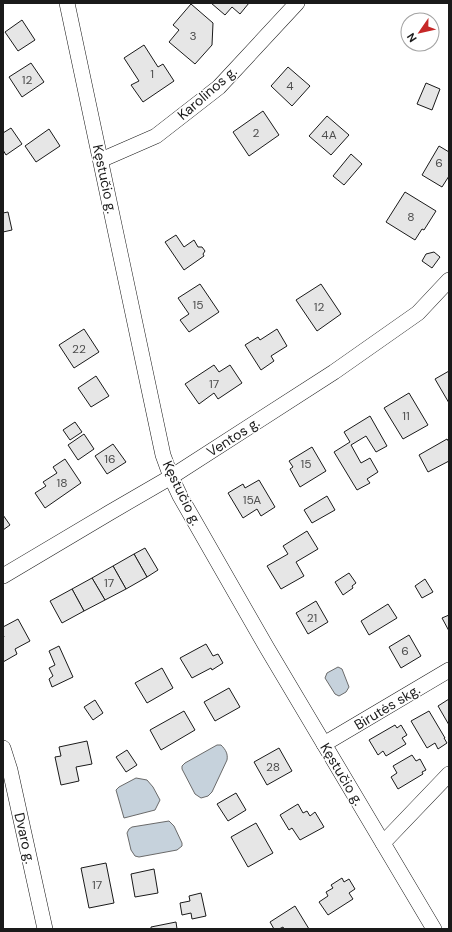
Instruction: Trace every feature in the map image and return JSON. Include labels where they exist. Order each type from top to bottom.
[{"type":"street","name":"Kęstučio g.","points":[[67,3],[163,455],[171,477],[180,496],[263,641],[434,929]]},
{"type":"street","name":"Karolinos g.","points":[[101,160],[156,136],[219,87],[297,3]]},
{"type":"street","name":"Ventos g.","points":[[3,576],[171,477],[334,372],[418,313],[449,280]]},
{"type":"street","name":"Birutės skg.","points":[[324,744],[449,670]]},
{"type":"street","name":"Dvaro g.","points":[[3,748],[10,770],[45,929]]},
{"type":"street","points":[[383,843],[449,774]]},
{"type":"shaded area","points":[[338,667],[342,669],[349,687],[346,692],[339,696],[335,694],[325,678],[327,673]]},
{"type":"shaded area","points":[[217,745],[221,745],[225,750],[227,760],[212,792],[208,796],[201,798],[195,794],[182,769],[182,766]]},
{"type":"shaded area","points":[[136,778],[147,780],[153,787],[160,800],[155,810],[124,818],[116,790]]},
{"type":"shaded area","points":[[169,821],[174,826],[182,846],[177,850],[139,857],[135,856],[131,850],[127,833],[129,829],[132,827]]},
{"type":"building","points":[[211,3],[249,3],[240,14],[232,7],[225,15]]},
{"type":"building","points":[[191,4],[213,23],[212,45],[195,64],[169,42],[179,30],[173,25]]},
{"type":"building","points":[[22,20],[35,40],[18,51],[5,32]]},
{"type":"building","points":[[144,45],[158,67],[163,64],[174,81],[143,102],[131,85],[139,81],[124,58]]},
{"type":"building","points":[[31,63],[44,82],[22,97],[9,77]]},
{"type":"building","points":[[288,67],[310,86],[292,106],[271,86]]},
{"type":"building","points":[[426,83],[440,89],[432,110],[417,104]]},
{"type":"building","points":[[263,111],[279,135],[249,156],[233,132]]},
{"type":"building","points":[[327,116],[349,135],[331,155],[309,136]]},
{"type":"building","points":[[11,128],[22,144],[6,155],[3,150],[3,133]]},
{"type":"building","points":[[49,129],[60,146],[36,162],[25,146]]},
{"type":"building","points":[[439,146],[449,152],[449,176],[442,187],[422,175]]},
{"type":"building","points":[[351,154],[362,164],[344,185],[333,176]]},
{"type":"building","points":[[405,192],[436,211],[424,230],[422,229],[415,240],[386,222]]},
{"type":"building","points":[[8,212],[12,230],[3,232],[3,213]]},
{"type":"building","points":[[176,235],[184,247],[194,240],[198,247],[202,247],[205,251],[203,254],[204,256],[184,270],[165,242]]},
{"type":"building","points":[[434,252],[440,257],[432,268],[422,261],[426,254]]},
{"type":"building","points":[[200,284],[219,312],[189,332],[180,320],[189,314],[178,298]]},
{"type":"building","points":[[321,284],[341,314],[317,331],[296,300]]},
{"type":"building","points":[[84,329],[99,352],[74,368],[59,345]]},
{"type":"building","points":[[277,329],[287,346],[271,356],[274,361],[261,370],[245,345],[258,337],[260,340]]},
{"type":"building","points":[[214,365],[219,372],[230,365],[242,383],[218,399],[214,393],[199,404],[185,384]]},
{"type":"building","points":[[449,371],[449,403],[435,379]]},
{"type":"building","points":[[96,376],[109,396],[91,407],[78,388]]},
{"type":"building","points":[[409,393],[428,425],[403,439],[384,408]]},
{"type":"building","points":[[370,416],[387,446],[376,452],[366,436],[351,445],[361,463],[370,458],[378,472],[367,479],[370,483],[357,490],[334,452],[350,442],[344,432]]},
{"type":"building","points":[[75,422],[82,432],[70,440],[63,430]]},
{"type":"building","points":[[84,434],[94,449],[78,460],[68,445]]},
{"type":"building","points":[[447,439],[449,442],[449,461],[428,472],[419,455]]},
{"type":"building","points":[[113,444],[126,462],[107,474],[95,456]]},
{"type":"building","points":[[312,447],[326,471],[300,487],[290,469],[293,467],[289,461]]},
{"type":"building","points":[[65,459],[81,483],[45,508],[35,493],[46,486],[43,482],[57,473],[53,467]]},
{"type":"building","points":[[259,480],[275,507],[261,516],[257,509],[243,518],[228,493],[243,484],[245,488]]},
{"type":"building","points":[[327,496],[335,510],[312,523],[304,510]]},
{"type":"building","points":[[3,515],[10,525],[3,530]]},
{"type":"building","points":[[307,531],[318,549],[296,562],[304,576],[281,589],[267,566],[288,554],[283,546]]},
{"type":"building","points":[[145,548],[158,570],[147,577],[134,554]]},
{"type":"building","points":[[134,554],[147,577],[126,589],[113,566]]},
{"type":"building","points":[[113,566],[126,589],[105,600],[92,578]]},
{"type":"building","points":[[349,573],[356,583],[352,586],[353,588],[343,595],[335,582]]},
{"type":"building","points":[[92,578],[105,600],[84,611],[72,589]]},
{"type":"building","points":[[425,579],[433,592],[422,598],[415,586]]},
{"type":"building","points":[[72,589],[84,611],[62,623],[50,601]]},
{"type":"building","points":[[316,601],[328,622],[308,634],[296,613]]},
{"type":"building","points":[[388,604],[397,618],[369,635],[361,621]]},
{"type":"building","points":[[449,615],[449,631],[442,618]]},
{"type":"building","points":[[18,619],[30,641],[15,649],[17,654],[3,662],[3,627]]},
{"type":"building","points":[[409,635],[421,656],[401,668],[389,647]]},
{"type":"building","points":[[206,644],[213,656],[218,654],[223,663],[212,670],[211,668],[192,678],[180,658]]},
{"type":"building","points":[[59,646],[73,677],[52,687],[49,679],[53,676],[49,668],[55,665],[49,651]]},
{"type":"building","points":[[162,668],[173,688],[147,703],[135,683]]},
{"type":"building","points":[[229,688],[240,707],[215,721],[204,702]]},
{"type":"building","points":[[449,699],[449,725],[438,706]]},
{"type":"building","points":[[95,700],[103,713],[93,720],[84,707]]},
{"type":"building","points":[[184,711],[195,730],[161,750],[150,730]]},
{"type":"building","points":[[429,711],[447,743],[438,749],[435,743],[427,748],[411,721]]},
{"type":"building","points":[[395,725],[397,728],[401,725],[407,735],[402,738],[406,744],[386,756],[383,751],[378,755],[369,740]]},
{"type":"building","points":[[87,741],[92,764],[76,767],[79,781],[61,785],[55,757],[61,756],[59,747]]},
{"type":"building","points":[[279,748],[292,771],[267,785],[254,762]]},
{"type":"building","points":[[127,750],[137,765],[126,772],[116,757]]},
{"type":"building","points":[[412,755],[416,761],[420,759],[426,770],[422,772],[423,774],[398,789],[391,777],[397,773],[393,766]]},
{"type":"building","points":[[236,793],[246,810],[228,821],[217,804]]},
{"type":"building","points":[[298,804],[303,813],[307,811],[310,816],[315,812],[324,827],[300,840],[292,828],[289,830],[280,815]]},
{"type":"building","points":[[256,823],[273,853],[248,867],[231,837]]},
{"type":"building","points":[[106,863],[114,903],[89,908],[81,868]]},
{"type":"building","points":[[154,869],[158,893],[135,897],[131,874]]},
{"type":"building","points":[[342,878],[344,882],[349,879],[355,889],[349,893],[353,899],[328,915],[319,902],[328,896],[326,892],[333,888],[331,885]]},
{"type":"building","points":[[201,893],[206,916],[192,919],[191,913],[182,915],[180,903],[190,901],[189,896]]},
{"type":"building","points":[[295,906],[309,929],[284,929],[283,927],[274,929],[270,922]]},
{"type":"building","points":[[176,922],[177,929],[151,929],[151,927]]}]
